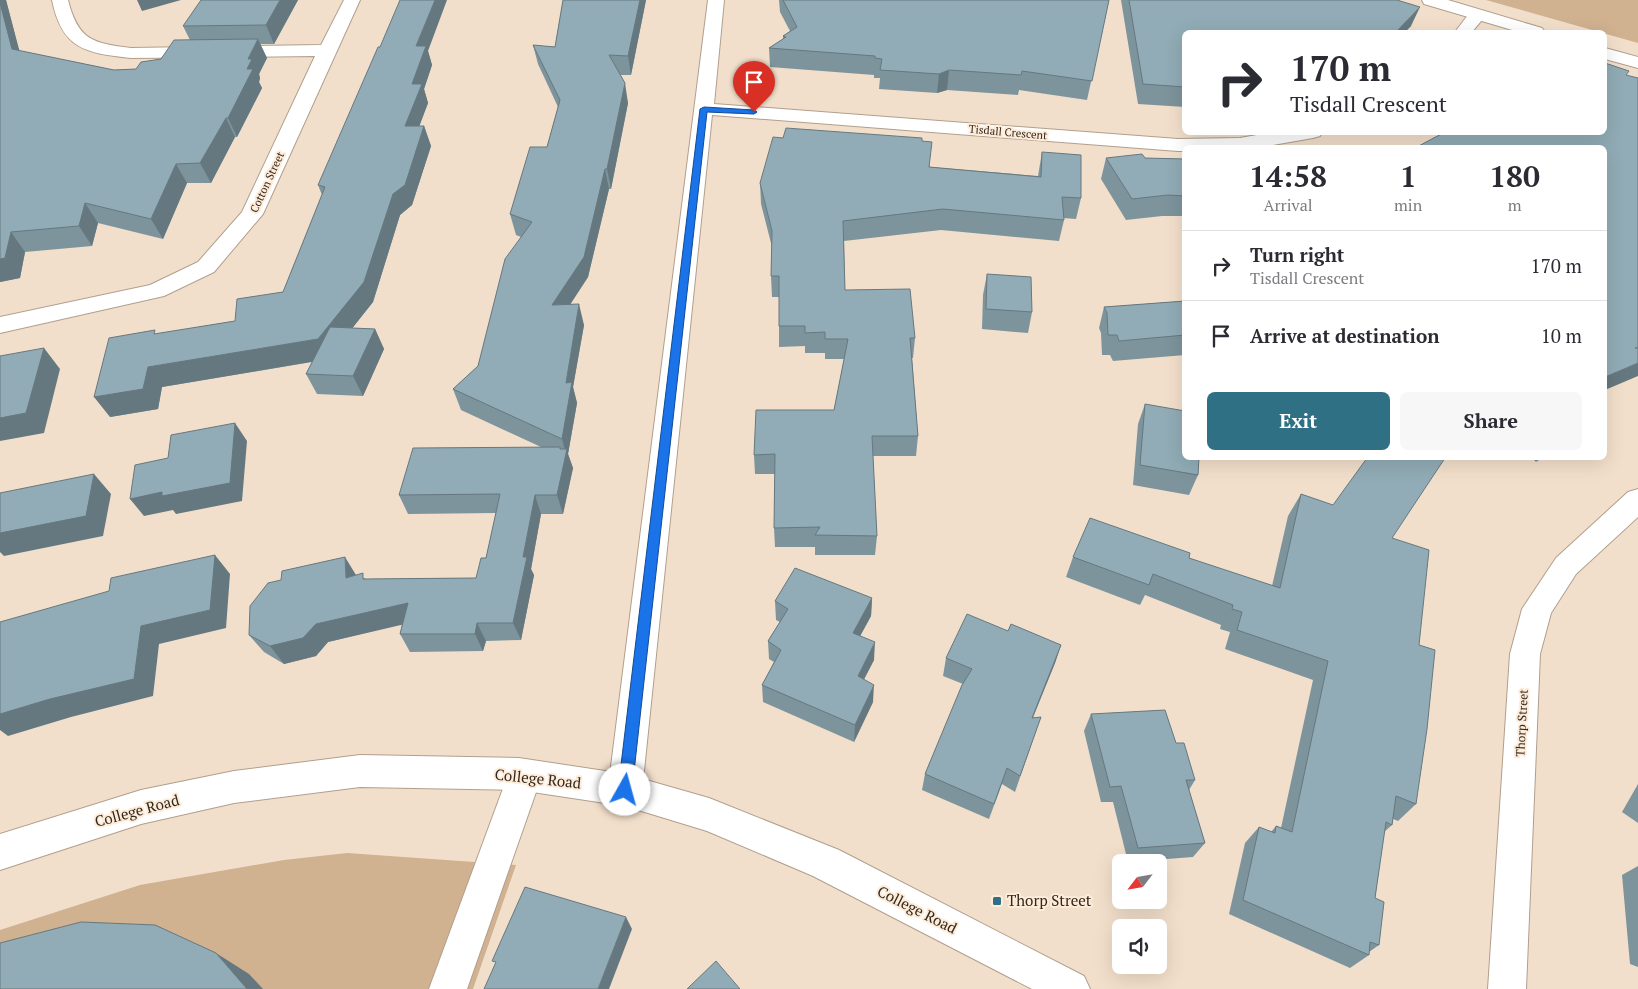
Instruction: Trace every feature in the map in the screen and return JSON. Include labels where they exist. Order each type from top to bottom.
[{"type":"street","points":[[60,0],[70,30],[82,40],[110,51],[131,53],[327,50]]},
{"type":"street","name":"Cotton Street","points":[[0,325],[156,291],[206,267],[252,214],[352,0]]},
{"type":"street","points":[[625,790],[716,0]]},
{"type":"street","points":[[1430,0],[1529,30]]},
{"type":"street","points":[[1465,30],[1477,15]]},
{"type":"street","points":[[1607,54],[1638,62]]},
{"type":"street","name":"Tisdall Crescent","points":[[704,109],[1178,145],[1240,144],[1295,135]]},
{"type":"street","name":"Thorp Street","points":[[1507,989],[1525,654],[1537,609],[1566,566],[1638,500]]},
{"type":"street","name":"College Road","points":[[0,852],[141,807],[234,788],[360,771],[525,775],[625,790],[709,814],[826,863],[1071,989]]},
{"type":"street","points":[[448,989],[525,775]]},
{"type":"shaded area","points":[[1486,0],[1638,0],[1638,43],[1607,34],[1607,30],[1592,30]]},
{"type":"shaded area","points":[[347,853],[516,865],[473,989],[0,989],[0,930],[140,885],[284,860]]},
{"type":"building","points":[[201,0],[280,0],[266,25],[183,26]]},
{"type":"building","points":[[400,0],[435,0],[416,46],[426,46],[412,84],[422,84],[405,126],[424,126],[405,185],[393,194],[364,282],[318,339],[148,367],[143,389],[94,397],[109,338],[155,330],[154,334],[235,321],[237,299],[283,292],[325,187],[318,185]]},
{"type":"building","points":[[563,0],[640,0],[628,56],[609,55],[625,83],[607,169],[605,169],[584,257],[552,305],[579,304],[566,383],[572,382],[562,439],[453,389],[478,366],[505,259],[532,222],[510,214],[530,147],[547,147],[560,100],[533,45],[555,47]]},
{"type":"building","points":[[783,0],[1109,0],[1092,81],[1022,71],[1021,75],[949,70],[939,74],[880,70],[882,59],[875,58],[875,56],[769,48],[797,27]]},
{"type":"building","points":[[1129,0],[1397,0],[1420,7],[1398,30],[1182,30],[1182,87],[1143,84]]},
{"type":"building","points":[[0,3],[12,49],[114,70],[136,69],[141,62],[161,59],[174,40],[258,39],[248,59],[252,59],[247,69],[253,69],[228,118],[226,118],[200,163],[176,164],[151,219],[85,203],[79,226],[11,232],[5,258],[0,259]]},
{"type":"building","points":[[1607,64],[1629,71],[1626,75],[1638,78],[1638,347],[1635,348],[1638,348],[1638,363],[1607,376],[1607,145],[1421,145],[1439,135],[1607,135]]},
{"type":"building","points":[[786,128],[922,138],[922,141],[932,142],[929,167],[1041,177],[1042,152],[1081,155],[1081,198],[1062,197],[1064,220],[943,209],[843,221],[845,290],[910,289],[915,338],[910,338],[918,436],[872,436],[877,536],[815,535],[820,527],[774,528],[775,454],[754,455],[756,410],[834,410],[848,339],[825,339],[825,332],[805,333],[805,326],[779,326],[779,276],[771,276],[772,231],[760,183],[773,137],[783,138]]},
{"type":"building","points":[[1142,154],[1145,158],[1182,159],[1182,196],[1168,195],[1132,199],[1106,158]]},
{"type":"building","points":[[987,274],[1031,277],[1032,312],[986,309]]},
{"type":"building","points":[[1182,301],[1182,335],[1119,341],[1117,335],[1108,335],[1107,313],[1104,307]]},
{"type":"building","points":[[330,327],[375,329],[353,376],[306,374]]},
{"type":"building","points":[[44,348],[26,413],[0,418],[0,356]]},
{"type":"building","points":[[1145,404],[1182,410],[1182,460],[1199,460],[1198,475],[1140,465]]},
{"type":"building","points":[[235,423],[230,483],[162,496],[162,492],[130,499],[135,465],[168,458],[171,435]]},
{"type":"building","points":[[560,447],[560,449],[567,449],[557,495],[535,495],[523,557],[527,557],[513,623],[477,623],[475,634],[400,634],[408,603],[316,624],[303,638],[270,646],[249,635],[250,606],[268,583],[281,580],[282,571],[345,557],[346,578],[363,573],[363,579],[476,578],[481,558],[486,558],[500,494],[399,495],[413,448]]},
{"type":"building","points":[[1366,460],[1444,460],[1392,538],[1429,550],[1419,645],[1435,650],[1427,729],[1416,804],[1396,796],[1392,825],[1386,822],[1375,898],[1384,902],[1379,945],[1370,942],[1369,955],[1243,900],[1259,827],[1275,833],[1276,826],[1292,832],[1328,661],[1237,630],[1242,612],[1232,609],[1233,605],[1153,574],[1149,585],[1073,557],[1090,518],[1190,553],[1189,558],[1280,588],[1301,494],[1333,505]]},
{"type":"building","points":[[94,474],[86,516],[0,533],[0,493]]},
{"type":"building","points":[[215,555],[210,610],[141,626],[134,679],[50,699],[0,714],[0,622],[109,591],[111,578]]},
{"type":"building","points":[[795,568],[872,598],[853,633],[875,642],[858,676],[874,685],[855,725],[762,685],[781,650],[768,641],[788,609],[775,601]]},
{"type":"building","points":[[967,614],[1008,631],[1011,624],[1061,645],[1032,718],[1041,717],[1020,776],[1007,768],[994,804],[925,774],[962,685],[972,669],[946,658]]},
{"type":"building","points":[[1165,710],[1176,743],[1184,743],[1195,780],[1186,780],[1205,843],[1138,848],[1121,786],[1110,787],[1091,714]]},
{"type":"building","points":[[525,887],[626,917],[598,989],[484,989],[496,962],[492,961]]},
{"type":"building","points":[[81,922],[155,925],[216,953],[247,989],[0,989],[0,943]]},
{"type":"building","points":[[716,961],[740,989],[687,989]]},
{"type":"place","name":"Thorp Street","points":[[997,901]]},
{"type":"route","points":[[625,790],[704,109],[754,112]]}]
